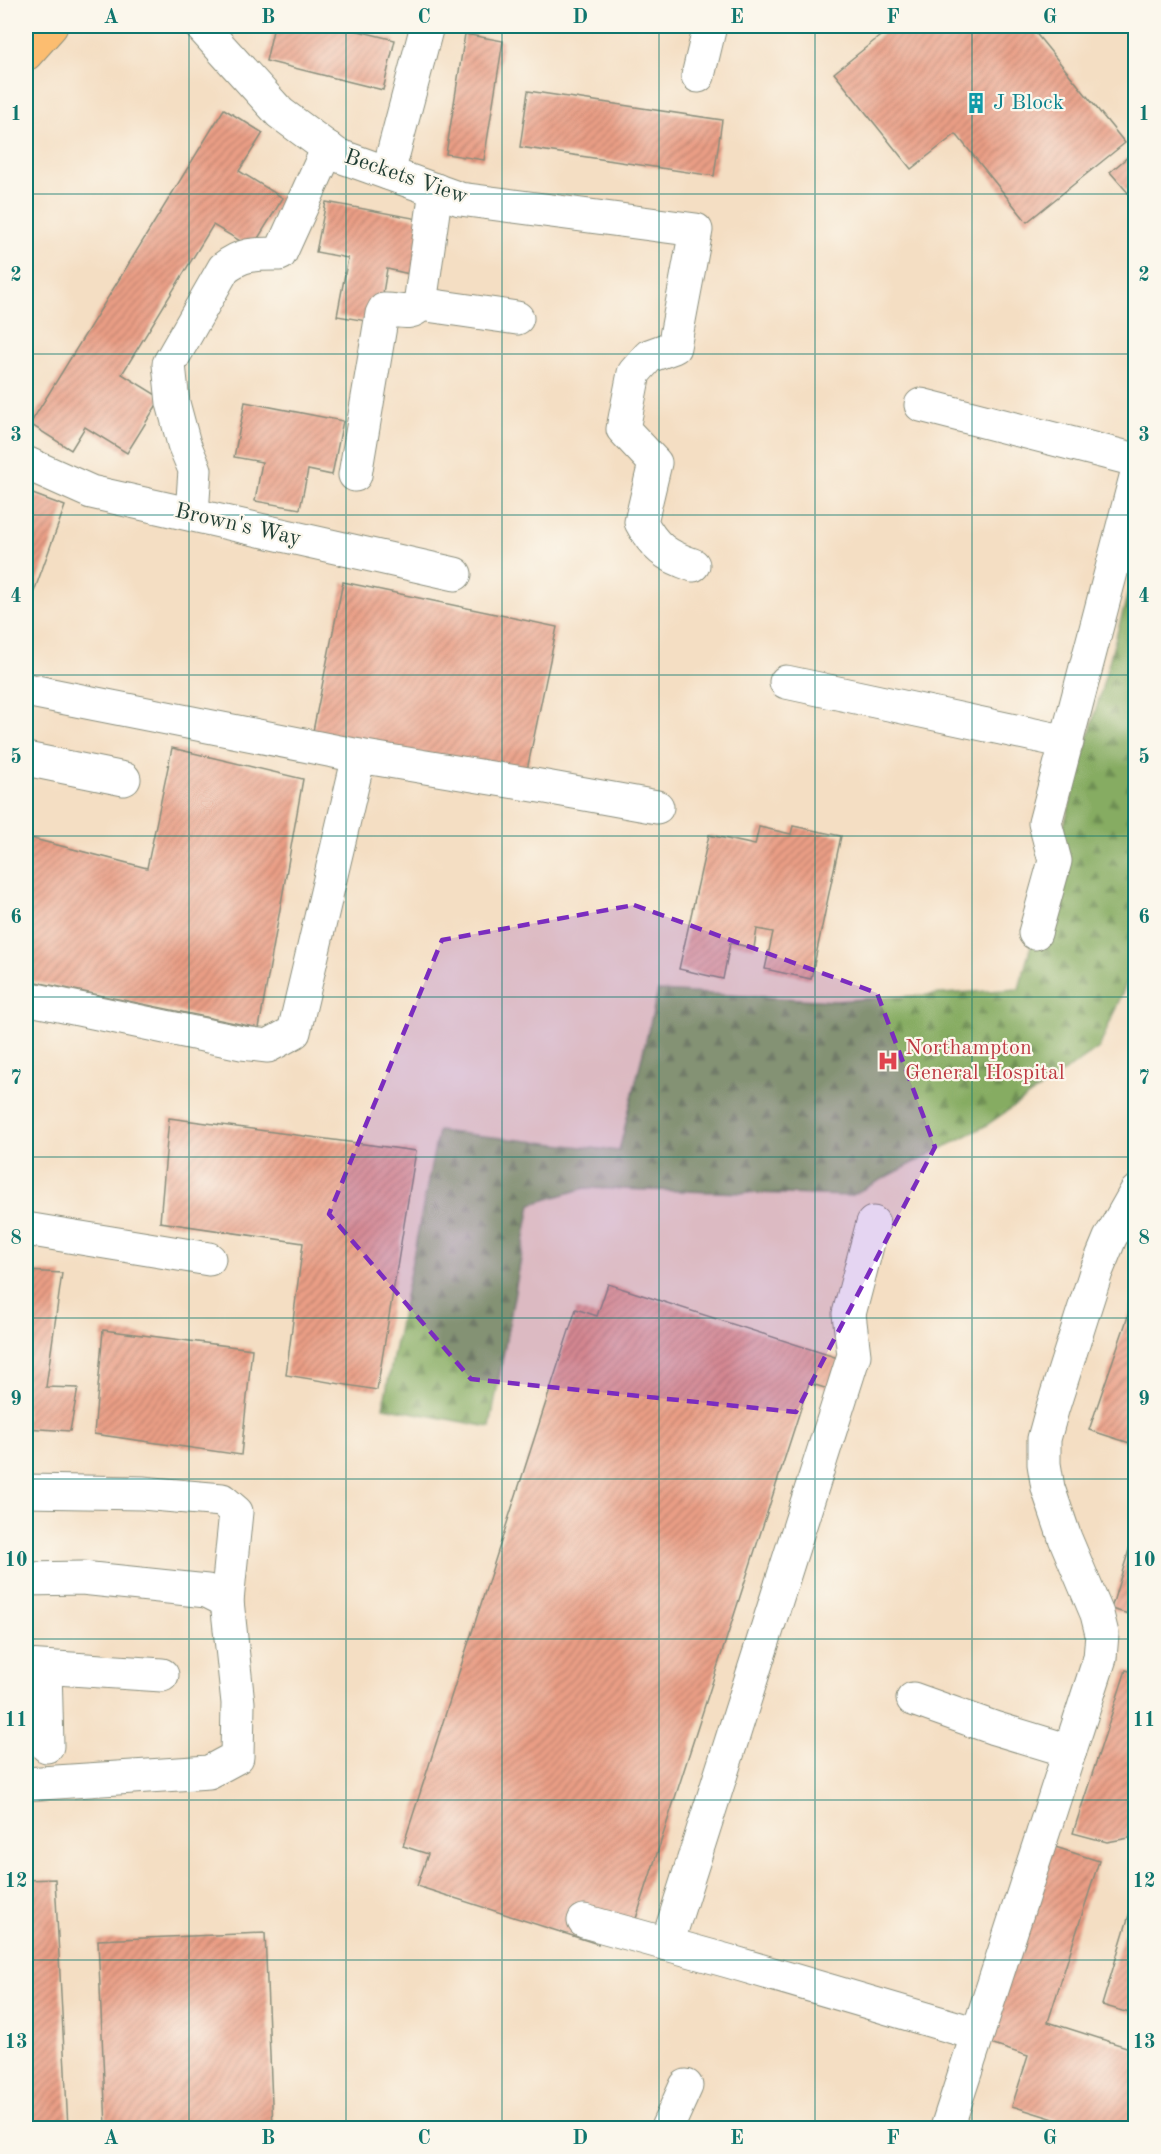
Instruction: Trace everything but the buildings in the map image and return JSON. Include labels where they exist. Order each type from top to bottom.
[{"type":"main road","points":[[26,54],[51,26]]},
{"type":"street","name":"Beckets View","points":[[201,26],[280,113],[337,154],[460,199],[696,230],[674,347],[649,356],[634,373],[623,429],[655,463],[641,522],[650,539],[671,558],[693,565]]},
{"type":"street","points":[[388,173],[427,26]]},
{"type":"street","points":[[698,76],[710,26]]},
{"type":"street","points":[[192,514],[195,470],[184,444],[173,403],[169,364],[224,268],[237,258],[256,254],[280,254],[328,148]]},
{"type":"street","points":[[355,475],[382,314],[384,310],[408,312],[416,310],[420,304],[436,190]]},
{"type":"street","points":[[420,304],[517,318]]},
{"type":"street","points":[[921,405],[1136,460]]},
{"type":"street","name":"Brown's Way","points":[[26,463],[91,492],[454,574]]},
{"type":"street","points":[[1035,933],[1055,861],[1045,823],[1136,477]]},
{"type":"street","points":[[786,682],[1067,742]]},
{"type":"street","points":[[26,690],[359,756],[657,807]]},
{"type":"street","points":[[26,999],[242,1043],[268,1046],[294,1032],[359,756]]},
{"type":"street","points":[[26,759],[124,779]]},
{"type":"street","points":[[947,2128],[1100,1658],[1102,1634],[1096,1614],[1065,1538],[1048,1488],[1044,1464],[1044,1439],[1096,1272],[1110,1238],[1136,1192]]},
{"type":"street","points":[[666,1944],[854,1355],[849,1314],[873,1223]]},
{"type":"street","points":[[26,1229],[209,1259]]},
{"type":"street","points":[[26,1491],[142,1493],[222,1500],[236,1512],[228,1601],[238,1702],[237,1757],[209,1772],[26,1785]]},
{"type":"street","points":[[26,1579],[82,1578],[207,1591],[228,1601]]},
{"type":"street","points":[[47,1746],[35,1667],[162,1675]]},
{"type":"street","points":[[913,1699],[994,1728],[1070,1751]]},
{"type":"street","points":[[584,1921],[977,2034]]},
{"type":"street","points":[[668,2128],[686,2086]]},
{"type":"highlighted area","points":[[634,905],[877,993],[935,1147],[796,1412],[471,1379],[329,1214],[442,940]]},
{"type":"green space","points":[[1135,568],[1135,963],[1099,1048],[985,1126],[850,1196],[585,1188],[531,1204],[490,1427],[383,1407],[438,1131],[619,1151],[658,991],[835,1001],[1019,989]]},
{"type":"place","name":"J Block","points":[[976,103]]},
{"type":"place","name":"Northampton General Hospital","points":[[888,1061]]}]
